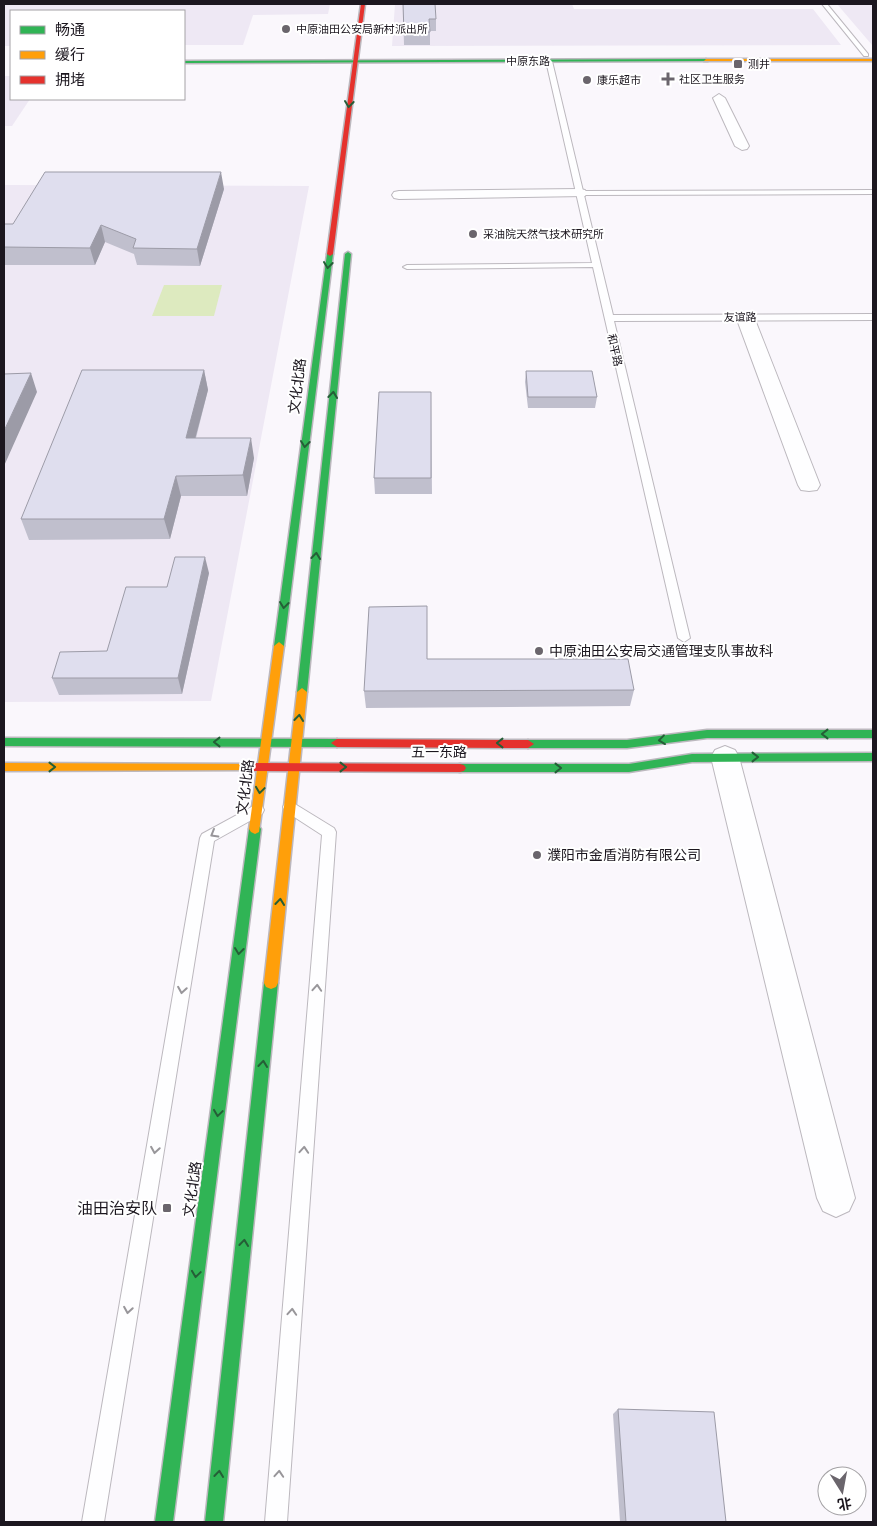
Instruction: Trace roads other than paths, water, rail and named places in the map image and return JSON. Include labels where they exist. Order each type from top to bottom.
[{"type":"street","name":"文化北路","points":[[164,1522],[363,4]]},
{"type":"street","name":"中原东路","points":[[185,56],[369,59],[871,56]]},
{"type":"street","name":"中原东路","points":[[369,59],[549,61],[871,56]]},
{"type":"street","name":"中原东路","points":[[185,62],[355,59]]},
{"type":"street","points":[[719,98],[742,146]]},
{"type":"street","points":[[399,195],[580,193]]},
{"type":"street","points":[[214,1522],[350,239]]},
{"type":"street","points":[[745,317],[809,485]]},
{"type":"street","name":"五一东路","points":[[4,742],[627,744],[707,734],[873,734]]},
{"type":"street","points":[[725,757],[836,1198]]},
{"type":"street","name":"五一东路","points":[[4,767],[629,768],[692,758],[873,757]]},
{"type":"lane","points":[[824,4],[871,56]]},
{"type":"lane","name":"和平路","points":[[549,61],[684,638]]},
{"type":"lane","points":[[580,193],[873,192]]},
{"type":"lane","points":[[407,267],[596,265]]},
{"type":"lane","name":"友谊路","points":[[608,318],[873,317]]},
{"type":"lane","points":[[276,1522],[329,832],[290,807]]},
{"type":"lane","points":[[93,1522],[207,838],[257,810]]},
{"type":"place","name":"中原油田公安局新村派出所","points":[[286,29]]},
{"type":"place","name":"测井","points":[[738,64]]},
{"type":"place","name":"社区卫生服务","points":[[668,79]]},
{"type":"place","name":"康乐超市","points":[[587,80]]},
{"type":"place","name":"采油院天然气技术研究所","points":[[473,234]]},
{"type":"place","name":"中原油田公安局交通管理支队事故科","points":[[539,651]]},
{"type":"place","name":"濮阳市金盾消防有限公司","points":[[537,855]]},
{"type":"place","name":"油田治安队","points":[[167,1208]]}]
